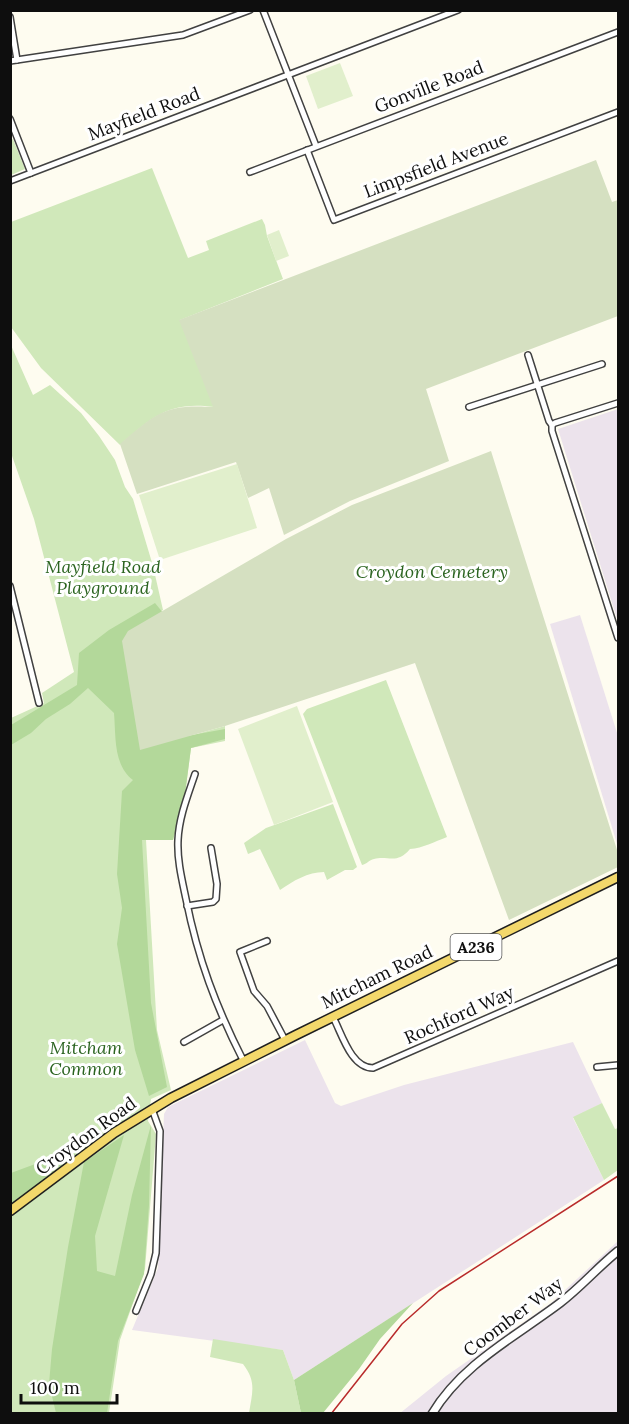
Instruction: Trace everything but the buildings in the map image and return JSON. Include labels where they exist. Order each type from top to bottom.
[{"type":"main road","name":"Mitcham Road","points":[[152,1108],[285,1040],[618,877]]},
{"type":"main road","name":"Croydon Road","points":[[10,1211],[106,1139],[152,1108]]},
{"type":"street","points":[[10,17],[14,61],[183,35],[250,10]]},
{"type":"street","name":"Mayfield Road","points":[[10,181],[458,10]]},
{"type":"street","points":[[264,13],[316,146]]},
{"type":"street","name":"Gonville Road","points":[[250,172],[618,32]]},
{"type":"street","name":"Limpsfield Avenue","points":[[307,150],[334,220],[618,112]]},
{"type":"street","points":[[10,119],[13,135],[31,173]]},
{"type":"street","points":[[528,355],[618,638]]},
{"type":"street","points":[[469,407],[602,364]]},
{"type":"street","points":[[552,425],[618,403]]},
{"type":"street","points":[[10,586],[39,703]]},
{"type":"street","points":[[195,774],[182,815],[178,839],[180,869],[203,966],[223,1020],[244,1062]]},
{"type":"street","points":[[187,906],[213,902],[216,899],[217,884],[211,848]]},
{"type":"street","points":[[240,952],[267,941]]},
{"type":"street","points":[[237,945],[254,991],[267,1006],[285,1040]]},
{"type":"street","name":"Rochford Way","points":[[333,1017],[356,1060],[366,1067],[373,1068],[618,961]]},
{"type":"street","points":[[184,1042],[223,1020]]},
{"type":"street","points":[[597,1067],[618,1065]]},
{"type":"street","points":[[136,1311],[151,1274],[156,1253],[160,1131],[152,1108]]},
{"type":"street","name":"Coomber Way","points":[[432,1413],[447,1391],[466,1372],[561,1302],[618,1251]]},
{"type":"shaded area","points":[[618,409],[618,622],[558,429]]},
{"type":"shaded area","points":[[580,615],[618,736],[618,847],[550,624]]},
{"type":"shaded area","points":[[305,1040],[335,1103],[341,1106],[404,1085],[573,1042],[602,1103],[573,1118],[604,1180],[294,1380],[283,1350],[132,1330],[158,1268],[164,1114],[168,1107]]},
{"type":"shaded area","points":[[618,1241],[618,1413],[399,1414],[446,1376],[551,1303]]},
{"type":"green space","points":[[340,63],[353,96],[318,109],[306,76]]},
{"type":"green space","points":[[13,139],[25,169],[11,175],[11,140]]},
{"type":"green space","points":[[596,160],[612,202],[618,200],[618,316],[426,389],[449,461],[350,501],[284,535],[269,488],[248,498],[236,462],[137,494],[120,444],[153,418],[172,409],[213,407],[179,320]]},
{"type":"green space","points":[[152,168],[188,258],[209,250],[206,241],[262,219],[283,279],[180,320],[214,407],[185,406],[162,413],[120,445],[41,368],[11,327],[11,222]]},
{"type":"green space","points":[[279,230],[289,256],[276,261],[267,235]]},
{"type":"green space","name":"Mitcham Common","points":[[10,343],[33,395],[50,385],[81,413],[115,460],[125,487],[133,499],[153,566],[163,610],[128,631],[140,750],[225,726],[225,741],[191,748],[185,794],[173,840],[146,840],[157,1030],[171,1090],[151,1099],[148,1121],[156,1134],[145,1269],[120,1340],[109,1413],[11,1413],[11,718],[44,703],[42,693],[74,672],[34,519],[11,453]]},
{"type":"green space","name":"Croydon Cemetery","points":[[491,451],[618,853],[618,867],[509,920],[415,663],[225,726],[140,750],[122,641],[128,631],[286,539],[352,505]]},
{"type":"green space","points":[[237,464],[257,528],[160,560],[139,495]]},
{"type":"green space","points":[[155,603],[164,614],[143,744],[225,729],[225,739],[191,748],[185,794],[173,840],[142,840],[151,1003],[167,1087],[149,1096],[135,1050],[117,944],[122,908],[117,874],[122,791],[133,780],[127,774],[119,758],[114,713],[88,688],[31,733],[11,745],[11,725],[77,685],[79,653],[109,630]]},
{"type":"green space","points":[[386,680],[447,837],[410,849],[401,857],[374,859],[362,865],[303,714],[307,709]]},
{"type":"green space","points":[[297,706],[333,802],[274,825],[238,729]]},
{"type":"green space","points":[[333,804],[357,867],[353,870],[345,870],[327,880],[324,872],[306,875],[280,890],[260,849],[248,854],[244,843],[266,828]]},
{"type":"green space","points":[[602,1103],[615,1129],[618,1128],[618,1170],[604,1180],[573,1117]]},
{"type":"green space","points":[[151,1125],[144,1274],[118,1341],[107,1413],[56,1413],[49,1384],[52,1349],[84,1162],[124,1135],[95,1236],[97,1271],[115,1276],[132,1195]]},
{"type":"green space","points":[[89,1144],[11,1204],[11,1173]]},
{"type":"green space","points":[[413,1303],[380,1339],[323,1413],[301,1413],[294,1380]]},
{"type":"green space","points":[[213,1339],[283,1350],[294,1380],[301,1413],[249,1413],[252,1393],[250,1376],[243,1364],[210,1357]]},
{"type":"tram line","points":[[331,1414],[402,1324],[439,1291],[618,1176]]},
{"type":"park label","name":"Mayfield Road Playground","points":[[103,577]]}]
